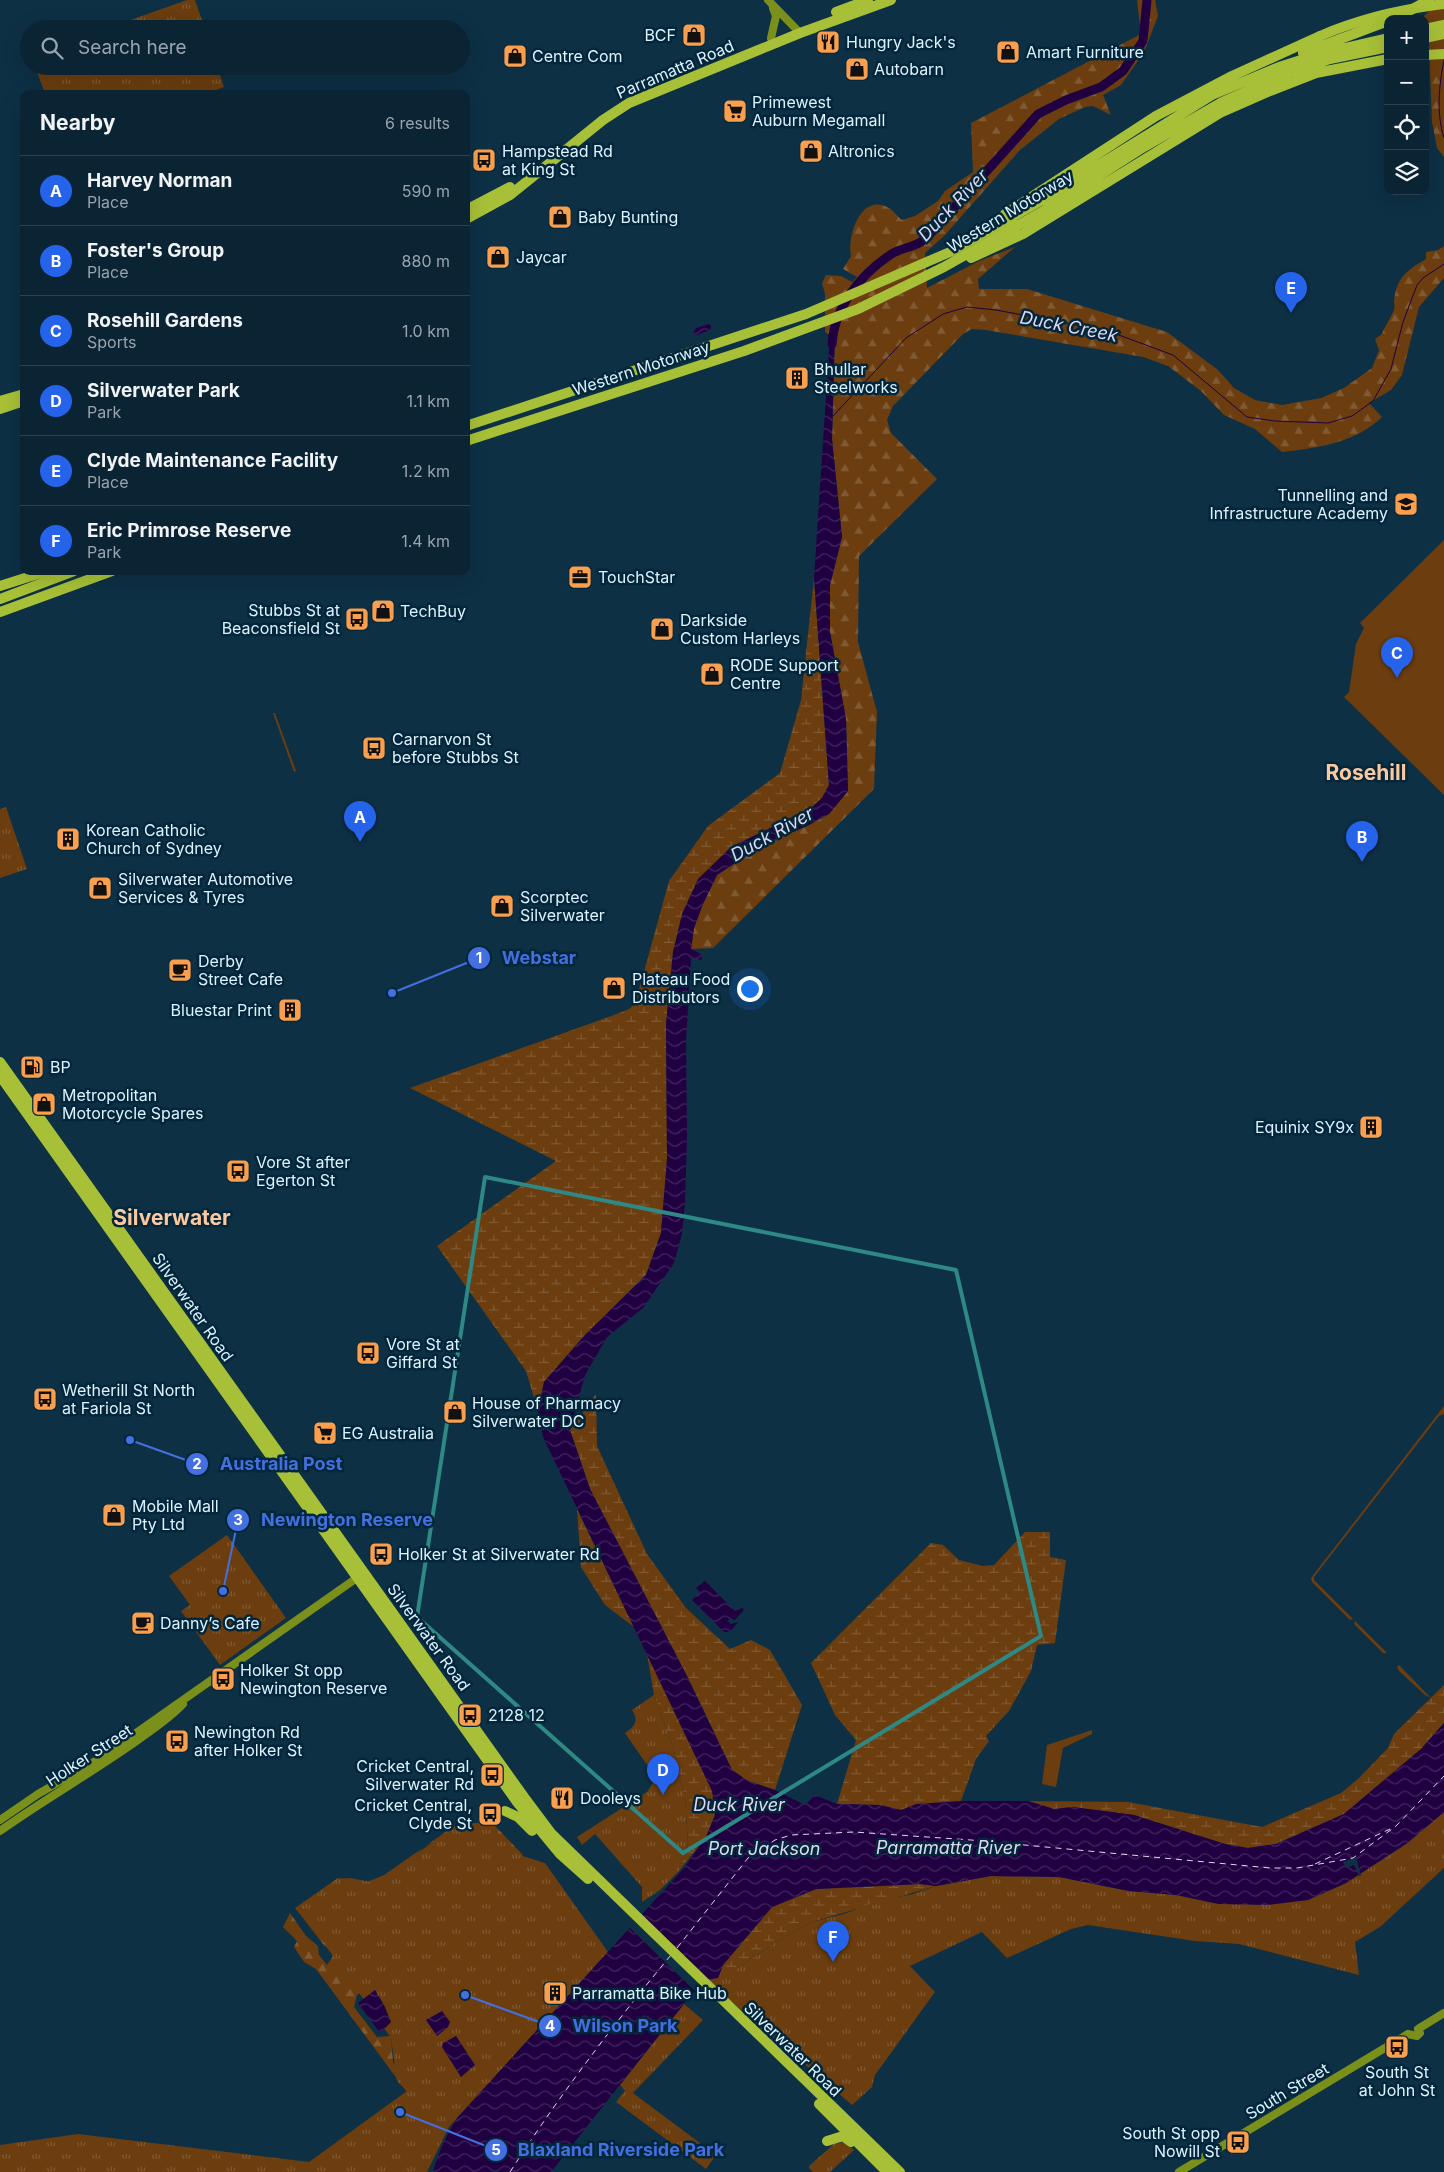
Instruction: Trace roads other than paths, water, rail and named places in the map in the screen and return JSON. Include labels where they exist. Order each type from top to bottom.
[{"type":"highway","name":"Parramatta Road","points":[[470,217],[510,195],[622,107],[868,0]]},
{"type":"highway","name":"Parramatta Road","points":[[470,208],[511,187],[602,112],[622,99],[771,38],[891,0]]},
{"type":"highway","points":[[1401,15],[1428,0]]},
{"type":"highway","name":"Western Motorway","points":[[470,425],[806,314],[912,269],[1110,157],[1137,146],[1237,94],[1282,75],[1327,52],[1366,20],[1423,6],[1444,4]]},
{"type":"highway","points":[[944,267],[978,255],[1023,234],[1220,113],[1270,90],[1327,52],[1384,23]]},
{"type":"highway","points":[[1429,28],[1444,25]]},
{"type":"highway","points":[[1429,37],[1444,34]]},
{"type":"highway","name":"Western Motorway","points":[[470,440],[744,351],[858,309],[944,267],[1044,210],[1110,157],[1131,132],[1232,76],[1384,39]]},
{"type":"highway","name":"Western Motorway","points":[[1137,146],[1212,96],[1248,76],[1327,52],[1384,46]]},
{"type":"highway","points":[[1327,52],[1384,59]]},
{"type":"highway","points":[[1429,55],[1444,54]]},
{"type":"highway","points":[[0,401],[20,395]]},
{"type":"highway","points":[[0,409],[20,403]]},
{"type":"highway","points":[[0,586],[34,575]]},
{"type":"highway","points":[[0,599],[63,575]]},
{"type":"highway","points":[[0,612],[101,575]]},
{"type":"highway","points":[[0,620],[22,611],[56,592]]},
{"type":"highway","name":"Silverwater Road","points":[[0,1062],[361,1575]]},
{"type":"highway","name":"Silverwater Road","points":[[0,1076],[564,1853],[900,2172]]},
{"type":"highway","points":[[505,1811],[518,1817],[534,1833],[564,1853]]},
{"type":"highway","name":"Silverwater Road","points":[[718,2001],[887,2171]]},
{"type":"highway","points":[[824,2109],[831,2125],[827,2141],[839,2136],[847,2138],[880,2169],[887,2171]]},
{"type":"main road","points":[[770,2],[798,31]]},
{"type":"main road","points":[[770,2],[776,16],[771,38]]},
{"type":"main road","name":"Holker Street","points":[[0,1820],[38,1794],[87,1767],[361,1575]]},
{"type":"main road","name":"Holker Street","points":[[0,1831],[47,1798],[122,1751],[170,1716],[189,1697]]},
{"type":"main road","name":"South Street","points":[[1179,2172],[1408,2034],[1417,2036],[1420,2033],[1418,2029],[1444,2013]]},
{"type":"water","points":[[709,324],[711,326],[710,330],[697,335],[693,333],[696,328]]},
{"type":"water","name":"Port Jackson","points":[[835,332],[832,439],[842,537],[830,585],[830,632],[846,719],[848,791],[829,814],[807,826],[764,844],[717,875],[694,928],[691,949],[701,954],[702,960],[691,958],[686,1041],[687,1136],[682,1234],[674,1263],[643,1308],[607,1337],[585,1375],[570,1430],[590,1489],[687,1676],[732,1770],[748,1781],[775,1790],[805,1805],[815,1795],[837,1804],[880,1805],[901,1810],[916,1804],[961,1801],[1028,1801],[1054,1809],[1073,1807],[1134,1815],[1225,1844],[1248,1848],[1276,1844],[1344,1814],[1421,1749],[1444,1723],[1444,1812],[1406,1844],[1346,1883],[1308,1900],[1267,1905],[1219,1904],[1176,1895],[1129,1891],[1059,1877],[991,1876],[936,1886],[920,1884],[816,1889],[772,1907],[723,1965],[718,1978],[706,1980],[687,2000],[551,2172],[433,2172],[443,2143],[458,2117],[684,1868],[706,1837],[715,1815],[712,1791],[543,1437],[538,1411],[544,1382],[585,1335],[646,1275],[661,1233],[667,1159],[666,1025],[673,952],[682,914],[698,879],[731,847],[811,808],[822,798],[829,785],[814,578],[830,335]]},
{"type":"water","points":[[705,1581],[735,1611],[742,1608],[744,1610],[735,1620],[727,1620],[731,1624],[738,1622],[730,1632],[724,1632],[692,1600],[700,1592],[696,1588]]},
{"type":"water","points":[[375,1990],[391,2022],[380,2033],[358,2003]]},
{"type":"water","points":[[442,2011],[450,2022],[448,2027],[437,2036],[426,2020]]},
{"type":"water","points":[[456,2036],[475,2065],[461,2077],[442,2047],[443,2043]]},
{"type":"waterway","name":"Duck River","points":[[832,344],[834,331],[843,305],[859,282],[869,272],[893,253],[915,245],[931,233],[1038,114],[1066,100],[1101,87],[1123,71],[1143,41],[1147,0]]},
{"type":"waterway","name":"Duck Creek","points":[[1444,60],[1439,99],[1441,128],[1444,138]]},
{"type":"waterway","name":"Duck Creek","points":[[833,416],[906,338],[943,314],[967,307],[996,310],[1108,331],[1173,355],[1247,417],[1275,421],[1328,423],[1352,416],[1373,401],[1391,369],[1403,322],[1417,285],[1423,278],[1444,264]]},
{"type":"place","name":"BCF","points":[[694,35]]},
{"type":"place","name":"Hungry Jack's","points":[[828,42]]},
{"type":"place","name":"Amart Furniture","points":[[1008,52]]},
{"type":"place","name":"Centre Com","points":[[515,56]]},
{"type":"place","name":"Autobarn","points":[[857,69]]},
{"type":"place","name":"Primewest Auburn Megamall","points":[[735,111]]},
{"type":"place","name":"Altronics","points":[[811,151]]},
{"type":"place","name":"Hampstead Rd at King St","points":[[484,160]]},
{"type":"place","name":"Baby Bunting","points":[[560,217]]},
{"type":"place","name":"Jaycar","points":[[498,257]]},
{"type":"place","name":"Clyde Maintenance Facility","points":[[1291,313]]},
{"type":"place","name":"Bhullar Steelworks","points":[[797,378]]},
{"type":"place","name":"Tunnelling and Infrastructure Academy","points":[[1406,504]]},
{"type":"place","name":"TouchStar","points":[[580,577]]},
{"type":"place","name":"TechBuy","points":[[383,611]]},
{"type":"place","name":"Stubbs St at Beaconsfield St","points":[[357,619]]},
{"type":"place","name":"Darkside Custom Harleys","points":[[662,629]]},
{"type":"place","name":"RODE Support Centre","points":[[712,674]]},
{"type":"place","name":"Rosehill Gardens","points":[[1397,678]]},
{"type":"place","name":"Carnarvon St before Stubbs St","points":[[374,748]]},
{"type":"place","name":"Korean Catholic Church of Sydney","points":[[68,839]]},
{"type":"place","name":"Harvey Norman","points":[[360,842]]},
{"type":"place","name":"Foster's Group","points":[[1362,862]]},
{"type":"place","name":"Silverwater Automotive Services & Tyres","points":[[100,888]]},
{"type":"place","name":"Scorptec Silverwater","points":[[502,906]]},
{"type":"place","name":"Derby Street Cafe","points":[[180,970]]},
{"type":"place","name":"Plateau Food Distributors","points":[[614,988]]},
{"type":"place","name":"Webstar","points":[[392,993]]},
{"type":"place","name":"Bluestar Print","points":[[290,1010]]},
{"type":"place","name":"BP","points":[[32,1067]]},
{"type":"place","name":"Metropolitan Motorcycle Spares","points":[[44,1104]]},
{"type":"place","name":"Equinix SY9x","points":[[1371,1127]]},
{"type":"place","name":"Vore St after Egerton St","points":[[238,1171]]},
{"type":"place","name":"Vore St at Giffard St","points":[[368,1353]]},
{"type":"place","name":"Wetherill St North at Fariola St","points":[[45,1399]]},
{"type":"place","name":"House of Pharmacy Silverwater DC","points":[[455,1412]]},
{"type":"place","name":"EG Australia","points":[[325,1433]]},
{"type":"place","name":"Australia Post","points":[[130,1440]]},
{"type":"place","name":"Mobile Mall Pty Ltd","points":[[114,1515]]},
{"type":"place","name":"Holker St at Silverwater Rd","points":[[381,1554]]},
{"type":"place","name":"Newington Reserve","points":[[223,1591]]},
{"type":"place","name":"Danny’s Cafe","points":[[143,1623]]},
{"type":"place","name":"Holker St opp Newington Reserve","points":[[223,1679]]},
{"type":"place","name":"2128 12","points":[[470,1715]]},
{"type":"place","name":"Newington Rd after Holker St","points":[[177,1741]]},
{"type":"place","name":"Cricket Central, Silverwater Rd","points":[[492,1775]]},
{"type":"place","name":"Silverwater Park","points":[[663,1795]]},
{"type":"place","name":"Dooleys","points":[[562,1798]]},
{"type":"place","name":"Cricket Central, Clyde St","points":[[490,1814]]},
{"type":"place","name":"Eric Primrose Reserve","points":[[833,1962]]},
{"type":"place","name":"Parramatta Bike Hub","points":[[555,1993]]},
{"type":"place","name":"Wilson Park","points":[[465,1995]]},
{"type":"place","name":"South St at John St","points":[[1397,2047]]},
{"type":"place","name":"Blaxland Riverside Park","points":[[400,2112]]},
{"type":"place","name":"South St opp Nowill St","points":[[1238,2142]]},
{"type":"district","name":"Rosehill","points":[[1366,772]]},
{"type":"district","name":"Silverwater","points":[[172,1217]]},
{"type":"water label","name":"Parramatta River","points":[[948,1847]]}]
